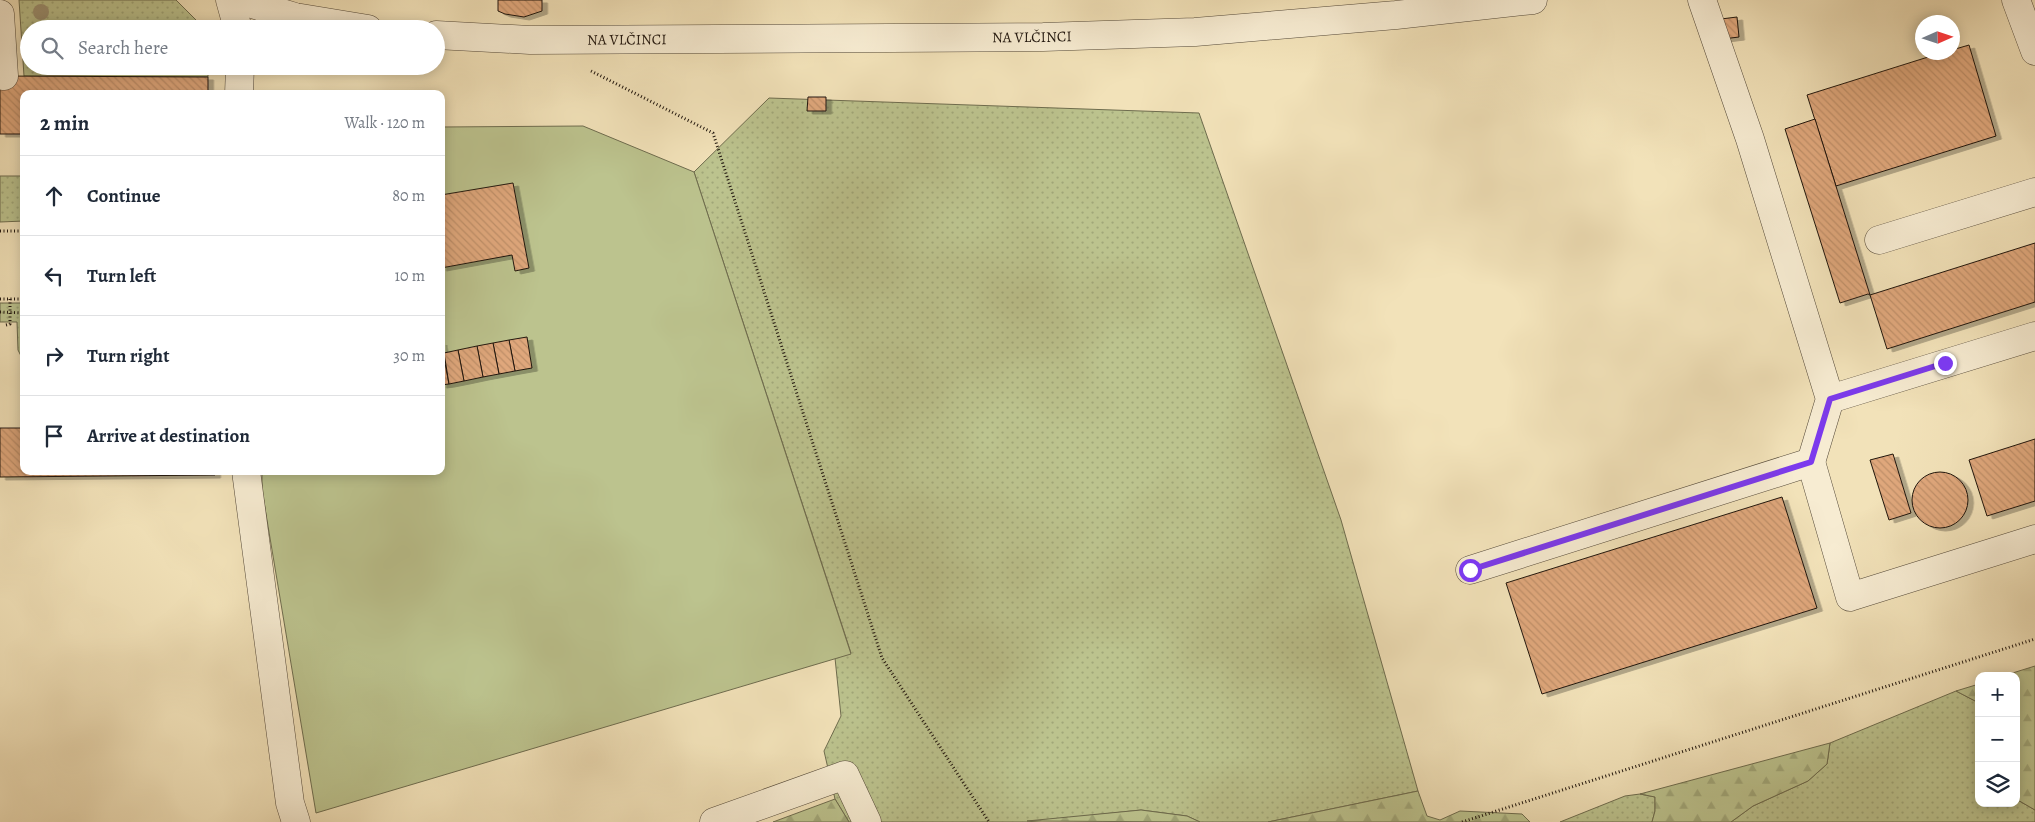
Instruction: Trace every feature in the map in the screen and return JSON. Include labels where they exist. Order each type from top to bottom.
[{"type":"street","points":[[230,0],[236,20]]},
{"type":"street","points":[[239,0],[296,17],[314,20]]},
{"type":"street","name":"NA VLČINCI","points":[[445,35],[530,40],[1043,37],[1195,32],[1391,15],[1533,0]]},
{"type":"street","points":[[1702,0],[1750,139],[1830,399],[1811,462],[1850,597],[2035,539]]},
{"type":"street","points":[[2016,0],[2035,51]]},
{"type":"street","points":[[0,14],[4,76]]},
{"type":"street","points":[[239,90],[240,75]]},
{"type":"street","points":[[1879,240],[2035,192]]},
{"type":"street","points":[[1830,399],[2035,336]]},
{"type":"street","points":[[1470,570],[1811,462]]},
{"type":"street","points":[[247,475],[290,803],[296,822]]},
{"type":"street","points":[[714,822],[845,775],[867,822]]},
{"type":"path","points":[[582,66],[713,133],[882,658],[989,822]]},
{"type":"path","points":[[0,231],[20,231]]},
{"type":"path","points":[[0,300],[20,300]]},
{"type":"path","points":[[6,324],[10,324],[10,300]]},
{"type":"path","points":[[0,312],[20,313]]},
{"type":"path","points":[[1462,822],[2035,639]]},
{"type":"green space","points":[[19,0],[176,0],[196,20],[20,20]]},
{"type":"green space","points":[[208,75],[208,77],[24,76]]},
{"type":"green space","points":[[769,98],[1199,113],[1341,520],[1418,791],[1268,822],[1200,822],[1187,816],[1141,810],[1027,822],[849,822],[835,799],[824,751],[841,716],[835,658],[851,653],[694,172]]},
{"type":"green space","points":[[583,126],[694,172],[851,654],[316,813],[262,490],[262,475],[445,475],[445,127]]},
{"type":"green space","points":[[0,176],[20,176],[20,221],[0,222]]},
{"type":"green space","points":[[0,303],[20,303],[20,354],[18,350],[17,322],[0,322]]},
{"type":"green space","points":[[2035,666],[2035,810],[2020,801],[2020,672],[2016,672]]},
{"type":"green space","points":[[1975,685],[1975,701],[1956,691]]},
{"type":"green space","points":[[1956,691],[1975,701],[1975,807],[2020,807],[2020,801],[2035,810],[2035,822],[1731,822],[1753,806],[1808,781],[1827,764],[1830,743]]},
{"type":"green space","points":[[1830,743],[1827,764],[1808,781],[1753,806],[1731,822],[1652,822],[1655,811],[1655,797],[1640,794]]},
{"type":"green space","points":[[1418,791],[1427,816],[1440,820],[1460,811],[1522,814],[1530,822],[1268,822]]},
{"type":"green space","points":[[1640,794],[1655,797],[1655,811],[1652,822],[1560,822],[1625,796]]},
{"type":"green space","points":[[835,799],[849,822],[773,822]]},
{"type":"green space","points":[[1141,810],[1187,816],[1200,822],[1027,821]]},
{"type":"building","points":[[498,0],[542,0],[542,11],[524,17],[505,14],[498,11]]},
{"type":"building","points":[[1737,17],[1739,37],[1723,39],[1721,19]]},
{"type":"building","points":[[1969,45],[1996,136],[1836,186],[1807,95],[1919,60],[1960,60],[1960,48]]},
{"type":"building","points":[[0,76],[208,77],[208,90],[20,90],[20,134],[0,134]]},
{"type":"building","points":[[808,97],[826,97],[826,111],[807,111]]},
{"type":"building","points":[[1815,119],[1870,295],[1840,303],[1785,129]]},
{"type":"building","points":[[513,183],[529,268],[515,271],[512,255],[445,267],[445,194]]},
{"type":"building","points":[[2035,243],[2035,302],[1887,349],[1870,295]]},
{"type":"building","points":[[527,337],[532,368],[515,371],[509,340]]},
{"type":"building","points":[[509,340],[515,371],[499,374],[493,343]]},
{"type":"building","points":[[493,343],[499,374],[483,377],[477,346]]},
{"type":"building","points":[[477,346],[483,377],[464,381],[458,350]]},
{"type":"building","points":[[458,350],[464,381],[449,384],[445,353]]},
{"type":"building","points":[[445,363],[449,384],[445,384]]},
{"type":"building","points":[[0,428],[20,428],[20,475],[215,475],[0,477]]},
{"type":"building","points":[[2035,439],[2035,501],[1987,516],[1969,460]]},
{"type":"building","points":[[1893,454],[1911,513],[1889,520],[1870,460]]},
{"type":"building","points":[[1934,472],[1946,472],[1956,476],[1964,484],[1968,500],[1964,516],[1956,524],[1946,528],[1934,528],[1924,524],[1916,516],[1912,506],[1912,494],[1916,484],[1924,476]]},
{"type":"building","points":[[1782,497],[1817,608],[1542,694],[1506,583]]},
{"type":"route","points":[[1470,570],[1811,462],[1830,399],[1945,363]]}]
